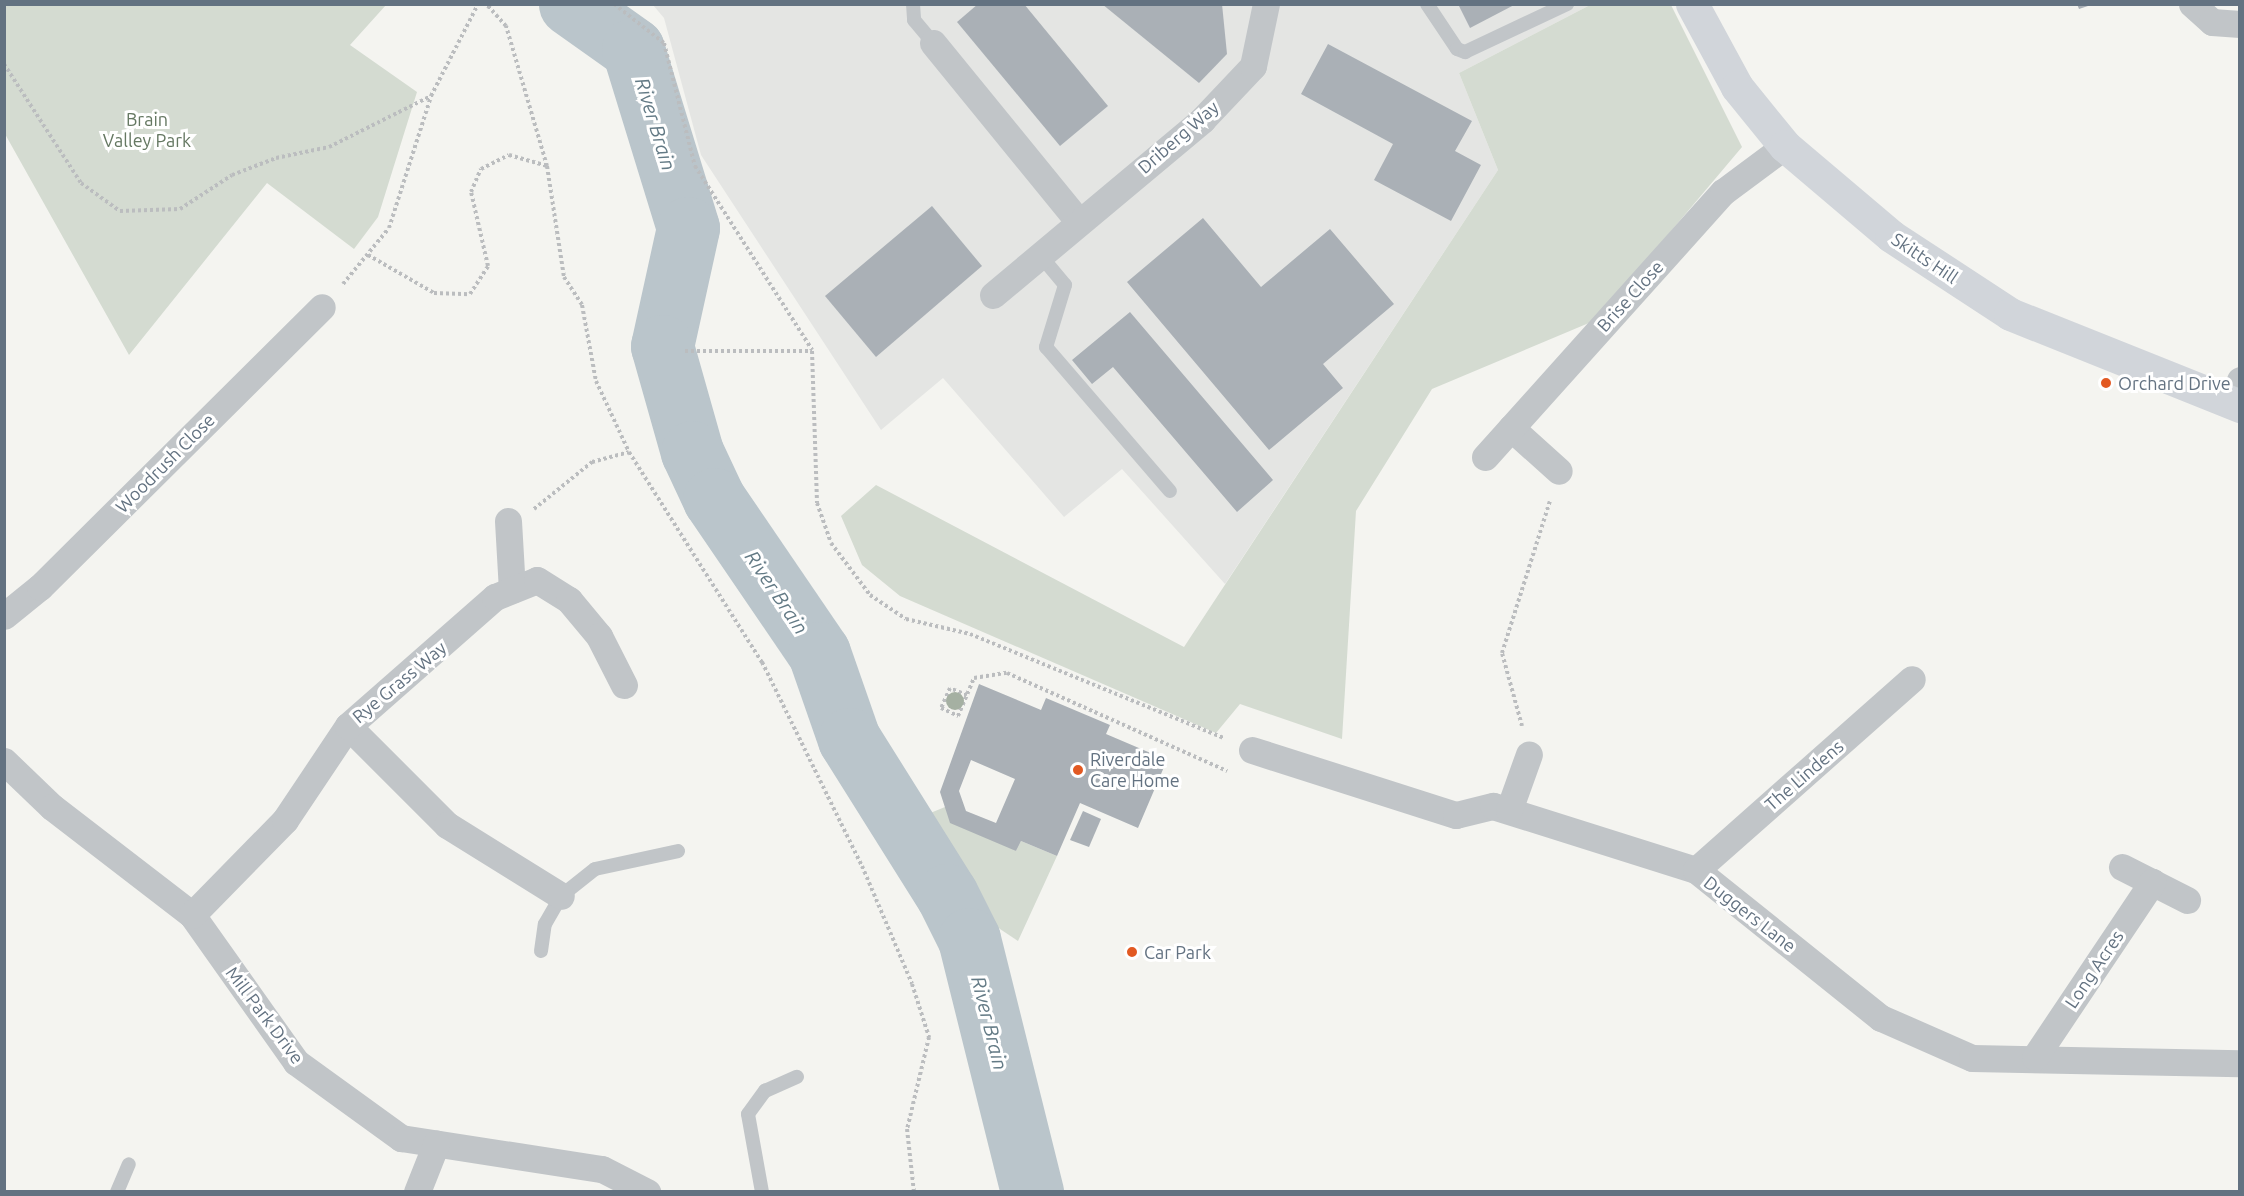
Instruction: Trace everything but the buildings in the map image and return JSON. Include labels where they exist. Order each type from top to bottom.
[{"type":"street","name":"Driberg Way","points":[[993,295],[1202,120],[1252,66],[1266,4]]},
{"type":"street","name":"Skitts Hill","points":[[1692,4],[1737,87],[1785,146],[1891,236],[2010,314],[2237,396]]},
{"type":"street","points":[[2192,4],[2212,22],[2240,24]]},
{"type":"street","points":[[933,43],[1079,222]]},
{"type":"street","name":"Brise Close","points":[[1485,457],[1723,192],[1785,146]]},
{"type":"street","name":"Woodrush Close","points":[[4,616],[322,307]]},
{"type":"street","points":[[1511,428],[1559,471]]},
{"type":"street","points":[[508,521],[512,590]]},
{"type":"street","name":"Rye Grass Way","points":[[192,915],[285,820],[348,726],[495,597],[537,580],[569,600],[599,636],[624,686]]},
{"type":"street","name":"The Lindens","points":[[1695,870],[1912,679]]},
{"type":"street","points":[[348,726],[447,825],[561,896]]},
{"type":"street","name":"Duggers Lane","points":[[1252,750],[1456,815],[1493,806],[1695,870],[1881,1017],[1972,1058],[2035,1057],[2240,1063]]},
{"type":"street","points":[[1509,810],[1529,754]]},
{"type":"street","name":"Mill Park Drive","points":[[4,761],[52,807],[192,915],[296,1062],[401,1138],[602,1170],[647,1191]]},
{"type":"street","points":[[2122,867],[2187,900]]},
{"type":"street","name":"Long Acres","points":[[2035,1057],[2152,882]]},
{"type":"street","points":[[417,1191],[436,1144]]},
{"type":"lane","points":[[913,4],[914,20],[933,43]]},
{"type":"lane","points":[[1428,4],[1457,49],[1465,52],[1567,4]]},
{"type":"lane","points":[[1040,255],[1065,285],[1046,347],[1170,491]]},
{"type":"lane","points":[[541,951],[545,924],[561,896],[595,869],[678,851]]},
{"type":"lane","points":[[762,1191],[748,1114],[765,1091],[797,1077]]},
{"type":"lane","points":[[117,1191],[129,1164]]},
{"type":"path","points":[[322,307],[389,228],[431,96],[478,4]]},
{"type":"path","points":[[486,4],[506,26],[547,166],[564,277],[582,305],[596,381],[629,452],[762,662],[862,866],[912,984],[929,1037],[908,1128],[914,1191]]},
{"type":"path","points":[[614,4],[664,43],[695,166],[812,351],[817,503],[831,543],[870,596],[906,619],[970,634],[1252,750]]},
{"type":"path","points":[[4,64],[81,183],[120,211],[180,209],[232,175],[276,158],[330,147],[431,96]]},
{"type":"path","points":[[368,255],[434,293],[470,294],[488,266],[471,192],[481,169],[509,155],[547,166]]},
{"type":"path","points":[[685,351],[812,351]]},
{"type":"path","points":[[508,521],[546,503],[592,462],[629,452]]},
{"type":"path","points":[[1529,754],[1502,653],[1559,471]]},
{"type":"path","points":[[967,695],[950,688],[941,708],[958,716],[967,695],[974,678],[1007,673],[1227,771]]},
{"type":"path","points":[[1099,720],[1101,715]]},
{"type":"shaded area","points":[[653,5],[1590,5],[1459,73],[1498,170],[1225,584],[1122,469],[1064,517],[943,378],[881,430],[701,155],[664,18]]},
{"type":"green space","name":"Brain Valley Park","points":[[4,5],[386,5],[350,45],[417,92],[378,217],[354,249],[267,183],[129,355],[5,134]]},
{"type":"green space","points":[[1590,5],[1671,5],[1742,147],[1596,320],[1432,389],[1356,511],[1342,739],[1240,704],[1216,733],[900,596],[862,565],[841,516],[876,485],[1184,647],[1498,170],[1459,73]]},
{"type":"green space","points":[[945,807],[1016,851],[1021,841],[1057,856],[1018,941],[985,919],[931,843],[923,816]]},
{"type":"waterway","name":"River Brain","points":[[570,4],[633,49],[688,228],[662,346],[692,452],[714,499],[819,653],[849,739],[947,895],[969,939],[1032,1192]]},
{"type":"waterway","name":"River Brain","points":[[1030,1192],[1032,1185]]},
{"type":"place","name":"Orchard Drive","points":[[2106,383]]},
{"type":"place","name":"Riverdale Care Home","points":[[1078,770]]},
{"type":"place","name":"Car Park","points":[[1132,952]]}]
